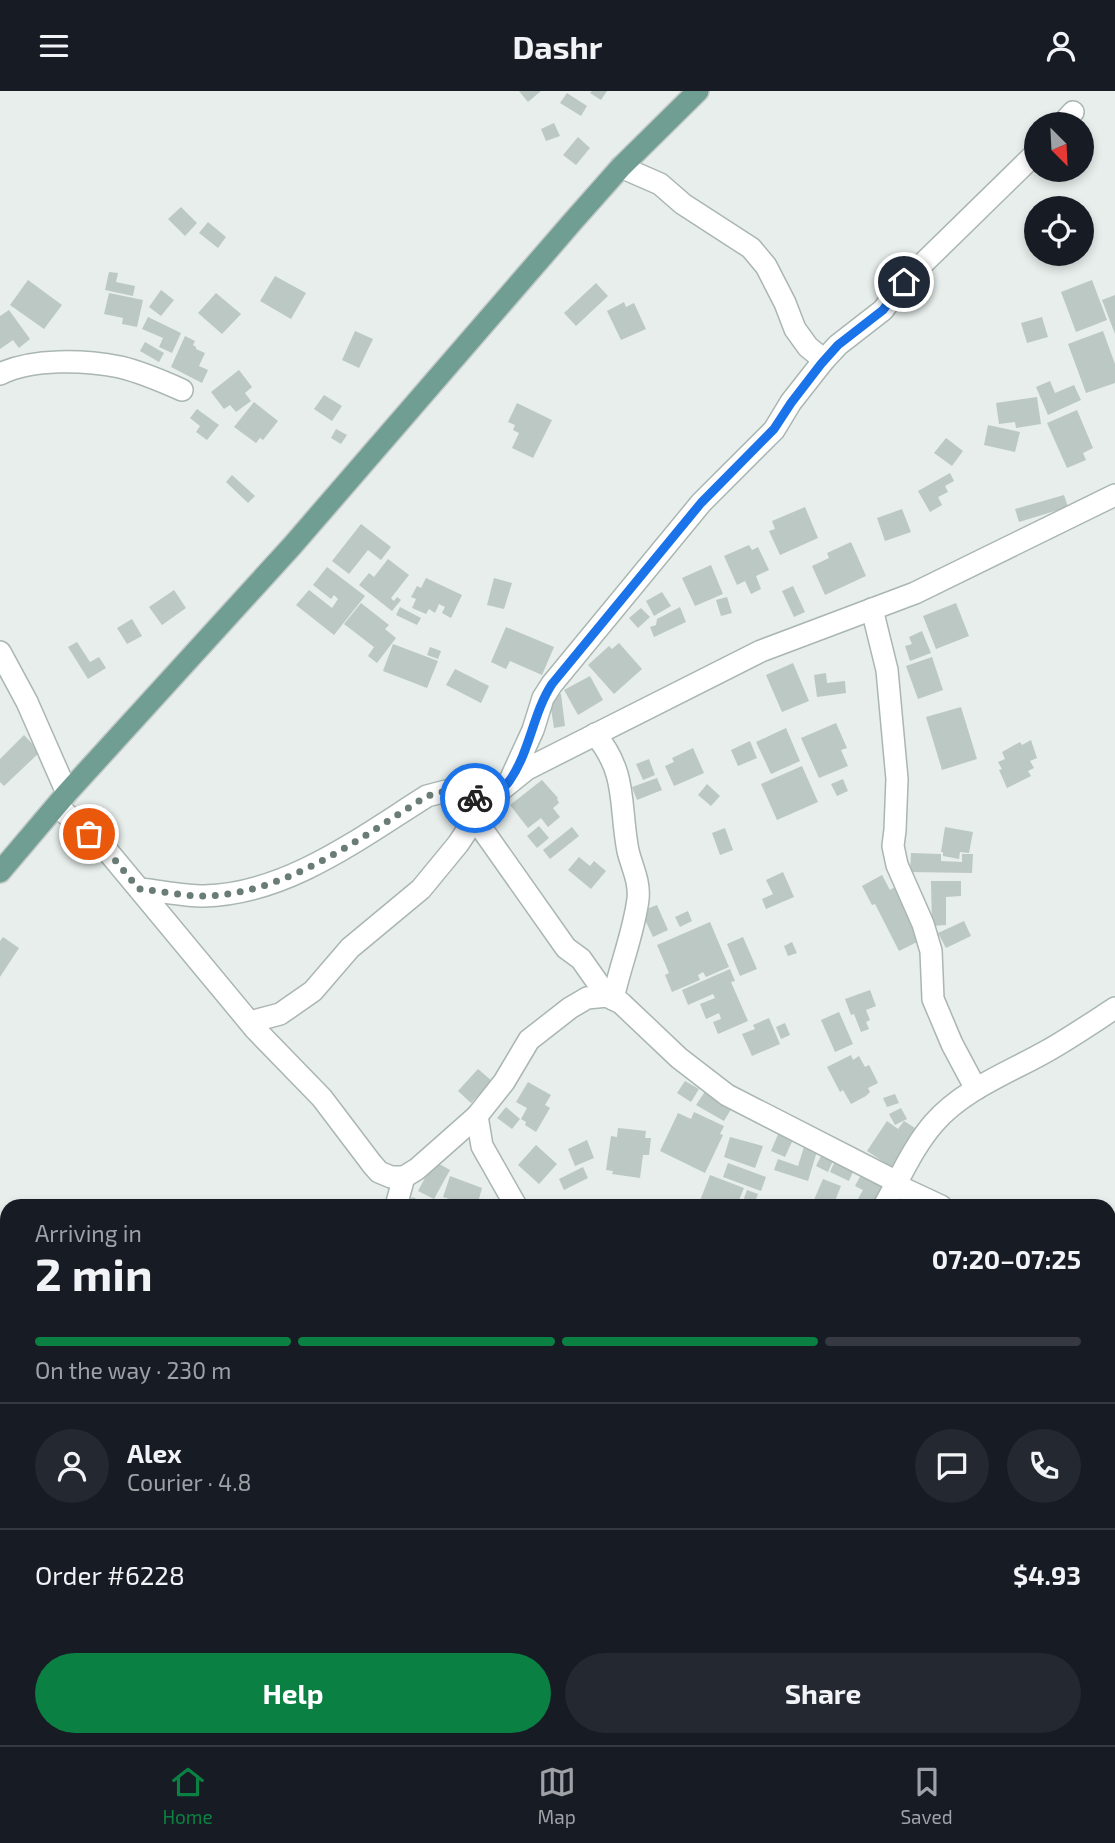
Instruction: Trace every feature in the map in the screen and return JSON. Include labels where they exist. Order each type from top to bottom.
[{"type":"main road","points":[[0,872],[292,545],[621,167],[698,91]]},
{"type":"street","points":[[510,781],[533,730],[543,698],[552,684],[701,503],[774,429],[791,403],[838,345],[883,310],[904,282],[1024,165]]},
{"type":"street","points":[[621,167],[660,184],[683,204],[751,249],[766,266],[795,330],[808,347],[824,361]]},
{"type":"street","points":[[0,374],[42,362],[88,364],[120,367],[182,390]]},
{"type":"street","points":[[250,1022],[280,1014],[313,992],[350,948],[421,889],[458,844],[481,810],[527,768],[761,650],[915,593],[1115,495]]},
{"type":"street","points":[[872,608],[887,670],[897,779],[893,846],[897,865],[923,924],[931,951],[933,999],[975,1089]]},
{"type":"street","points":[[0,652],[27,702],[62,800],[250,1022],[322,1098],[379,1172],[391,1177],[404,1177],[417,1169],[477,1116],[504,1082],[528,1040],[587,998],[610,998],[621,1003],[679,1058],[727,1095],[927,1199]]},
{"type":"street","points":[[595,733],[610,751],[619,776],[629,854],[637,877],[639,897],[610,998]]},
{"type":"street","points":[[139,889],[204,896],[250,889],[306,869],[427,796],[446,791],[481,810],[566,948],[581,959],[610,998]]},
{"type":"street","points":[[888,1199],[921,1140],[936,1121],[975,1089],[1048,1050],[1115,1008]]},
{"type":"street","points":[[477,1116],[482,1146],[512,1199]]},
{"type":"street","points":[[398,1199],[404,1177]]},
{"type":"building","points":[[519,91],[541,91],[528,102]]},
{"type":"building","points":[[607,91],[601,100],[590,93]]},
{"type":"building","points":[[567,93],[587,106],[581,116],[560,103]]},
{"type":"building","points":[[554,123],[560,136],[546,141],[541,129]]},
{"type":"building","points":[[578,137],[590,148],[576,165],[563,155]]},
{"type":"building","points":[[181,207],[197,223],[185,236],[168,219]]},
{"type":"building","points":[[208,222],[226,237],[218,248],[199,233]]},
{"type":"building","points":[[109,272],[118,273],[116,282],[135,286],[133,296],[105,290]]},
{"type":"building","points":[[275,276],[306,293],[291,319],[260,301]]},
{"type":"building","points":[[28,280],[62,305],[44,329],[10,305]]},
{"type":"building","points":[[1092,280],[1107,320],[1076,332],[1061,292]]},
{"type":"building","points":[[596,283],[608,296],[576,326],[564,313]]},
{"type":"building","points":[[161,290],[174,300],[161,316],[149,307]]},
{"type":"building","points":[[109,293],[143,300],[137,327],[122,324],[123,318],[104,314]]},
{"type":"building","points":[[216,293],[241,314],[222,334],[198,313]]},
{"type":"building","points":[[1115,295],[1115,334],[1102,300]]},
{"type":"building","points":[[624,302],[626,307],[634,303],[646,329],[621,340],[607,311]]},
{"type":"building","points":[[9,310],[30,339],[19,348],[13,340],[0,349],[0,316]]},
{"type":"building","points":[[148,317],[181,333],[172,353],[159,347],[163,338],[142,329]]},
{"type":"building","points":[[1042,317],[1048,337],[1027,343],[1021,323]]},
{"type":"building","points":[[355,331],[373,339],[359,368],[342,360]]},
{"type":"building","points":[[1103,331],[1115,364],[1115,383],[1086,393],[1068,344]]},
{"type":"building","points":[[185,336],[195,341],[193,345],[196,349],[205,353],[199,366],[208,370],[202,383],[171,367]]},
{"type":"building","points":[[145,342],[164,353],[159,362],[140,351]]},
{"type":"building","points":[[239,370],[252,387],[245,393],[251,401],[236,412],[230,405],[224,409],[211,392]]},
{"type":"building","points":[[1050,381],[1055,393],[1074,385],[1081,400],[1048,415],[1036,387]]},
{"type":"building","points":[[324,395],[342,406],[332,421],[314,409]]},
{"type":"building","points":[[1037,397],[1041,424],[1016,428],[1015,422],[999,424],[996,403]]},
{"type":"building","points":[[254,402],[278,421],[263,440],[260,438],[256,443],[234,427]]},
{"type":"building","points":[[517,403],[552,420],[533,458],[512,448],[519,433],[513,430],[515,425],[508,422]]},
{"type":"building","points":[[197,409],[219,425],[207,440],[196,432],[200,426],[190,418]]},
{"type":"building","points":[[1077,410],[1093,448],[1083,453],[1086,460],[1067,468],[1047,423]]},
{"type":"building","points":[[988,425],[1020,432],[1015,452],[984,445]]},
{"type":"building","points":[[336,429],[347,435],[341,444],[331,438]]},
{"type":"building","points":[[946,438],[963,451],[952,466],[934,453]]},
{"type":"building","points":[[950,473],[954,481],[945,486],[948,492],[938,497],[942,505],[930,512],[918,491]]},
{"type":"building","points":[[232,475],[255,496],[248,503],[226,482]]},
{"type":"building","points":[[1064,495],[1068,507],[1019,522],[1015,509]]},
{"type":"building","points":[[805,507],[818,538],[780,555],[769,531],[775,529],[772,521]]},
{"type":"building","points":[[902,509],[911,532],[885,541],[877,518]]},
{"type":"building","points":[[361,524],[391,547],[381,560],[368,550],[349,574],[332,561]]},
{"type":"building","points":[[851,542],[866,576],[825,595],[812,566],[829,558],[827,553]]},
{"type":"building","points":[[749,545],[752,550],[758,547],[769,570],[756,576],[761,589],[751,594],[745,581],[737,585],[724,556]]},
{"type":"building","points":[[388,559],[409,575],[391,598],[394,601],[397,597],[401,600],[392,611],[359,585],[369,573],[374,577]]},
{"type":"building","points":[[711,565],[723,594],[695,606],[682,578]]},
{"type":"building","points":[[327,567],[365,596],[334,635],[296,605],[309,590],[332,608],[338,599],[334,595],[331,599],[313,585]]},
{"type":"building","points":[[426,578],[462,595],[451,618],[442,613],[445,607],[439,604],[435,613],[429,609],[426,614],[412,608],[416,599],[411,597],[417,586],[421,588]]},
{"type":"building","points":[[494,578],[512,583],[504,609],[487,605]]},
{"type":"building","points":[[793,586],[805,612],[794,617],[782,591]]},
{"type":"building","points":[[174,590],[186,608],[162,625],[149,607]]},
{"type":"building","points":[[662,592],[671,606],[654,616],[646,601]]},
{"type":"building","points":[[727,597],[732,613],[721,616],[716,600]]},
{"type":"building","points":[[361,603],[389,625],[385,629],[396,638],[377,663],[368,656],[374,647],[344,624]]},
{"type":"building","points":[[956,603],[969,636],[936,649],[923,616]]},
{"type":"building","points":[[400,607],[421,618],[417,625],[396,615]]},
{"type":"building","points":[[680,607],[686,622],[654,637],[650,627],[656,625],[657,619]]},
{"type":"building","points":[[641,608],[650,617],[638,628],[629,618]]},
{"type":"building","points":[[132,619],[142,636],[127,644],[117,628]]},
{"type":"building","points":[[506,627],[554,647],[542,675],[510,661],[506,669],[491,662]]},
{"type":"building","points":[[922,631],[931,653],[910,661],[905,646],[912,644],[909,637]]},
{"type":"building","points":[[77,642],[90,662],[99,657],[106,668],[88,679],[68,647]]},
{"type":"building","points":[[619,643],[642,669],[614,694],[588,665],[609,646],[612,649]]},
{"type":"building","points":[[393,644],[438,661],[427,688],[383,671]]},
{"type":"building","points":[[430,647],[441,651],[438,659],[427,655]]},
{"type":"building","points":[[932,657],[943,690],[918,699],[906,666]]},
{"type":"building","points":[[793,663],[809,701],[782,712],[766,675]]},
{"type":"building","points":[[455,669],[489,686],[481,703],[446,685]]},
{"type":"building","points":[[826,673],[827,683],[845,681],[846,693],[817,697],[814,675]]},
{"type":"building","points":[[590,676],[603,700],[578,715],[564,690]]},
{"type":"building","points":[[561,694],[565,726],[554,728],[549,696]]},
{"type":"building","points":[[961,707],[977,759],[942,770],[926,717]]},
{"type":"building","points":[[836,723],[847,748],[841,750],[848,766],[819,778],[801,738]]},
{"type":"building","points":[[786,728],[800,761],[771,774],[756,742]]},
{"type":"building","points":[[24,735],[40,752],[4,786],[0,782],[0,759]]},
{"type":"building","points":[[1031,740],[1037,758],[1030,761],[1034,768],[1028,771],[1031,776],[1007,788],[999,770],[1002,769],[998,762],[1005,759],[1002,752],[1020,742],[1022,745]]},
{"type":"building","points":[[750,741],[757,758],[738,766],[731,750]]},
{"type":"building","points":[[693,748],[704,773],[674,786],[665,766],[674,762],[672,758]]},
{"type":"building","points":[[649,759],[655,775],[643,780],[636,764]]},
{"type":"building","points":[[802,766],[818,802],[777,820],[761,784]]},
{"type":"building","points":[[657,778],[662,790],[637,800],[632,787]]},
{"type":"building","points":[[843,779],[848,791],[837,796],[831,784]]},
{"type":"building","points":[[542,780],[558,798],[559,803],[553,808],[560,817],[548,827],[541,818],[528,828],[510,805]]},
{"type":"building","points":[[707,784],[720,796],[711,806],[698,795]]},
{"type":"building","points":[[539,826],[549,838],[537,848],[527,836]]},
{"type":"building","points":[[572,827],[579,836],[550,859],[543,850]]},
{"type":"building","points":[[945,827],[973,832],[969,853],[960,852],[959,859],[943,856],[941,852]]},
{"type":"building","points":[[725,828],[733,850],[720,855],[712,833]]},
{"type":"building","points":[[911,853],[941,854],[941,861],[962,862],[962,854],[973,854],[972,873],[910,872]]},
{"type":"building","points":[[579,857],[590,866],[594,861],[606,871],[591,889],[568,870]]},
{"type":"building","points":[[783,872],[794,897],[766,909],[762,899],[773,894],[766,880]]},
{"type":"building","points":[[882,875],[890,890],[898,885],[925,938],[899,951],[875,904],[872,905],[862,886]]},
{"type":"building","points":[[931,881],[961,881],[961,896],[946,897],[946,925],[932,926]]},
{"type":"building","points":[[657,905],[668,930],[653,937],[641,911]]},
{"type":"building","points":[[688,911],[692,921],[680,927],[675,917]]},
{"type":"building","points":[[964,921],[971,936],[946,948],[938,933]]},
{"type":"building","points":[[710,922],[729,967],[706,977],[703,972],[698,975],[700,980],[672,992],[665,975],[669,973],[657,945]]},
{"type":"building","points":[[3,937],[19,948],[0,977],[0,941]]},
{"type":"building","points":[[743,937],[757,969],[740,976],[727,944]]},
{"type":"building","points":[[792,942],[797,953],[788,956],[784,946]]},
{"type":"building","points":[[730,969],[735,981],[731,982],[748,1021],[718,1034],[713,1022],[721,1019],[719,1013],[706,1019],[700,1004],[715,998],[713,994],[688,1005],[682,990]]},
{"type":"building","points":[[870,990],[876,1006],[866,1010],[870,1020],[866,1022],[869,1029],[861,1032],[845,999]]},
{"type":"building","points":[[839,1012],[853,1044],[835,1052],[821,1020]]},
{"type":"building","points":[[769,1018],[780,1044],[752,1056],[742,1034],[755,1029],[753,1025]]},
{"type":"building","points":[[785,1023],[790,1035],[781,1039],[776,1027]]},
{"type":"building","points":[[851,1055],[853,1060],[859,1056],[865,1067],[869,1065],[878,1083],[868,1088],[870,1092],[866,1096],[851,1104],[843,1090],[840,1092],[827,1067]]},
{"type":"building","points":[[478,1069],[492,1081],[471,1103],[458,1091]]},
{"type":"building","points":[[685,1081],[699,1089],[691,1102],[677,1093]]},
{"type":"building","points":[[528,1082],[551,1095],[545,1105],[550,1108],[536,1132],[521,1119],[527,1108],[516,1102]]},
{"type":"building","points":[[706,1090],[733,1106],[724,1121],[696,1105]]},
{"type":"building","points":[[895,1094],[899,1103],[887,1107],[883,1098]]},
{"type":"building","points":[[506,1107],[520,1119],[512,1129],[497,1118]]},
{"type":"building","points":[[901,1108],[907,1119],[895,1125],[889,1114]]},
{"type":"building","points":[[694,1112],[724,1126],[720,1134],[723,1135],[705,1173],[660,1151],[678,1113],[691,1119]]},
{"type":"building","points":[[887,1121],[898,1129],[904,1121],[918,1130],[893,1168],[867,1151]]},
{"type":"building","points":[[781,1127],[796,1133],[785,1157],[771,1151]]},
{"type":"building","points":[[618,1128],[646,1131],[645,1138],[651,1138],[649,1155],[643,1155],[640,1178],[612,1174],[613,1171],[606,1170],[611,1136],[617,1137]]},
{"type":"building","points":[[730,1137],[763,1146],[755,1168],[724,1157]]},
{"type":"building","points":[[587,1140],[594,1158],[575,1166],[568,1149]]},
{"type":"building","points":[[805,1144],[818,1148],[808,1181],[774,1170],[778,1159],[798,1166]]},
{"type":"building","points":[[536,1145],[557,1164],[539,1184],[518,1165]]},
{"type":"building","points":[[823,1152],[855,1167],[849,1181],[830,1172],[834,1163],[828,1172],[816,1166]]},
{"type":"building","points":[[434,1161],[450,1170],[434,1199],[418,1191]]},
{"type":"building","points":[[728,1163],[766,1177],[761,1191],[723,1177]]},
{"type":"building","points":[[583,1167],[588,1178],[564,1190],[559,1179]]},
{"type":"building","points":[[862,1173],[883,1185],[875,1199],[858,1199],[863,1190],[855,1186]]},
{"type":"building","points":[[710,1175],[744,1188],[739,1199],[701,1199]]},
{"type":"building","points":[[450,1176],[482,1188],[479,1199],[443,1197]]},
{"type":"building","points":[[823,1179],[841,1186],[836,1199],[814,1199]]},
{"type":"building","points":[[747,1190],[758,1194],[756,1199],[744,1199]]},
{"type":"way so far","points":[[89,834],[105,848],[139,889],[204,896],[250,889],[306,869],[427,796],[446,791],[475,798]]},
{"type":"route","points":[[475,798],[486,802],[510,781],[533,730],[543,698],[552,684],[701,503],[774,429],[821,364],[838,345],[883,310],[904,282]]}]
